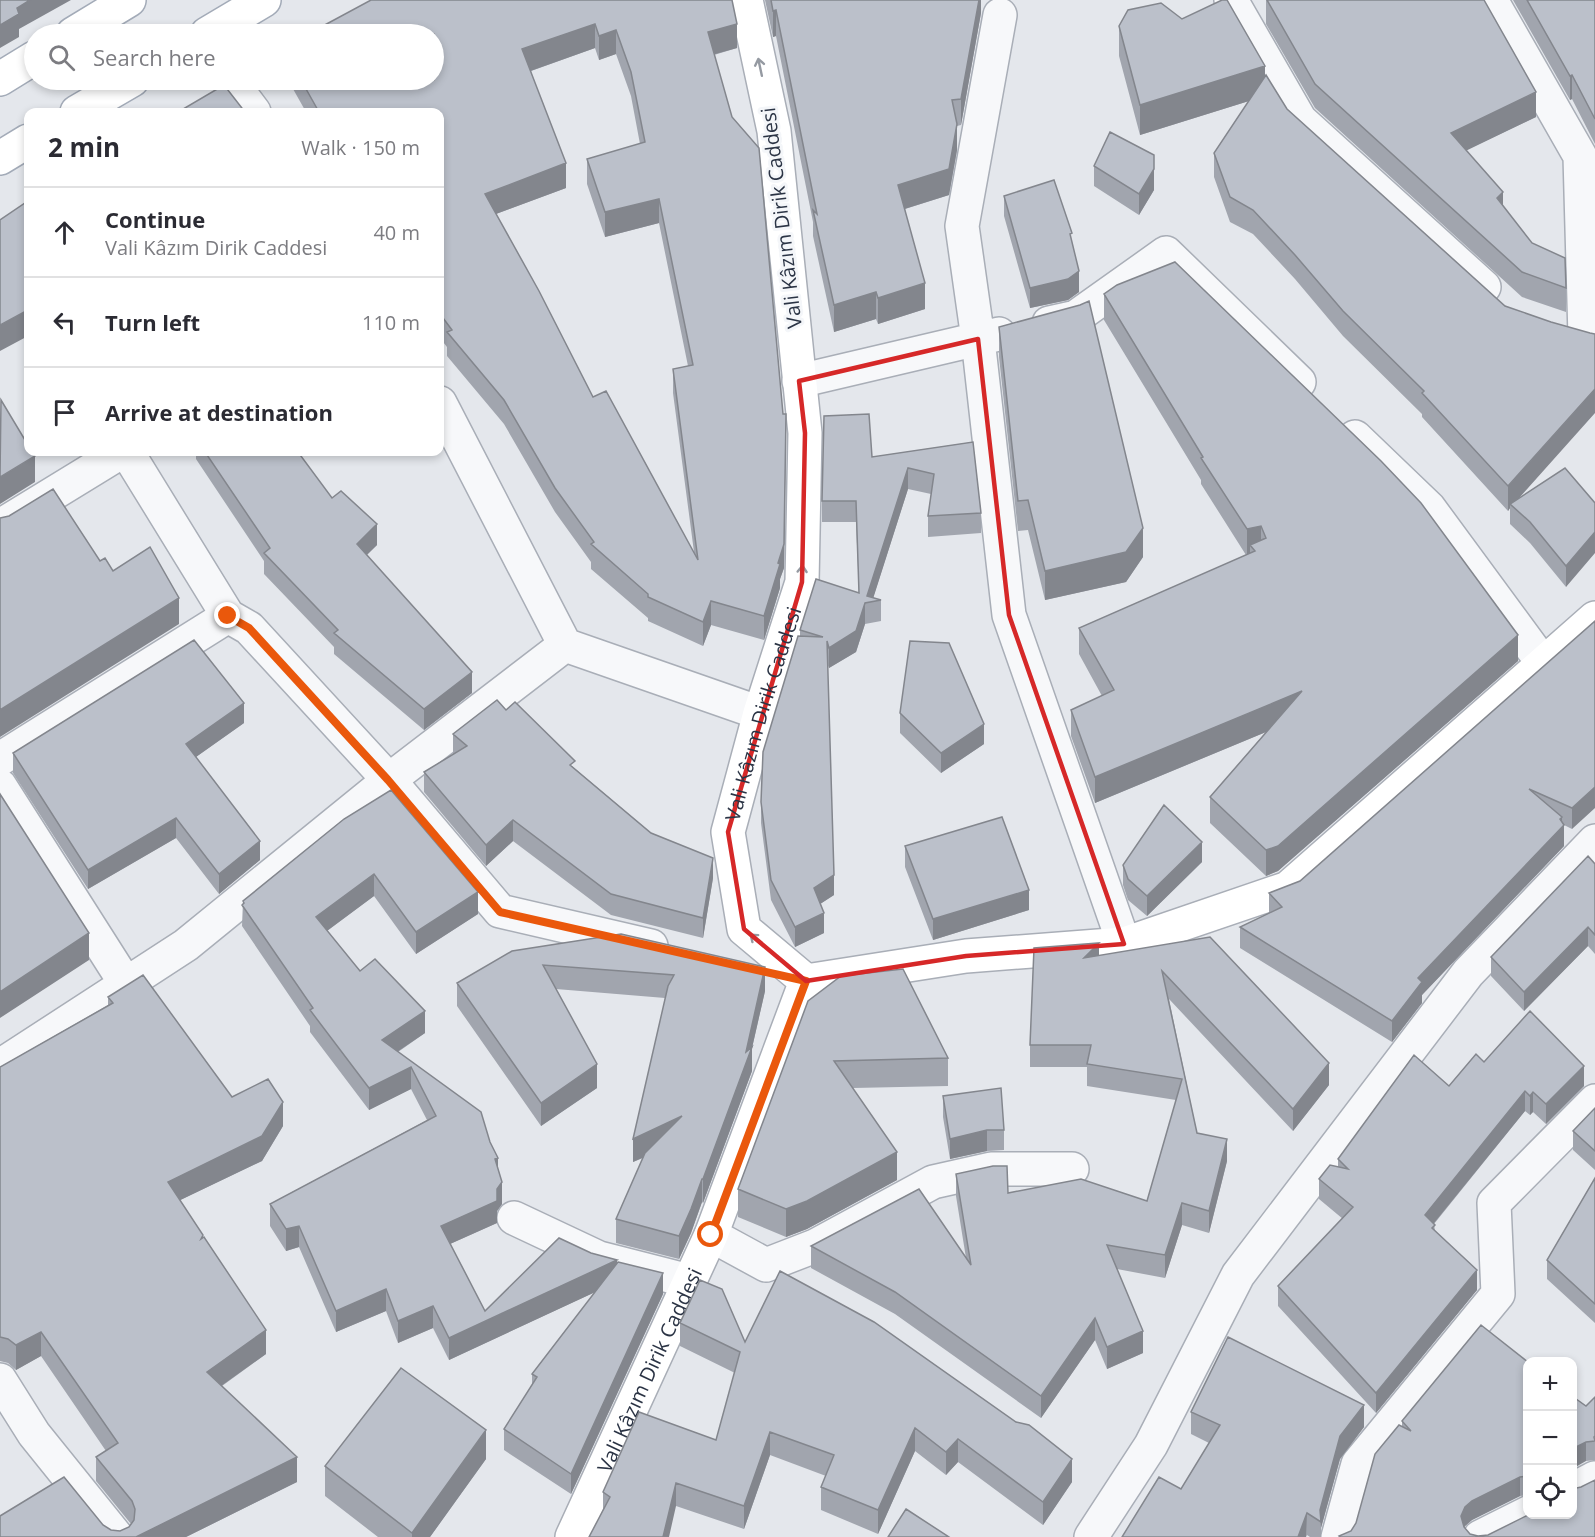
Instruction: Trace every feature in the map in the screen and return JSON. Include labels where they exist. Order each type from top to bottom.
[{"type":"main road","points":[[89,24],[129,0]]},
{"type":"main road","points":[[224,24],[264,0]]},
{"type":"main road","name":"Vali Kâzım Dirik Caddesi","points":[[572,1537],[711,1235],[806,981],[744,929],[728,832],[760,713],[802,582],[805,433],[774,131],[746,0]]},
{"type":"main road","points":[[0,79],[24,64]]},
{"type":"main road","points":[[84,108],[115,90]]},
{"type":"main road","points":[[0,158],[24,143]]},
{"type":"main road","points":[[806,981],[966,956],[1124,944],[1288,888],[1595,618]]},
{"type":"street","points":[[1231,0],[1300,120],[1504,305]]},
{"type":"street","points":[[1491,0],[1581,156],[1579,335]]},
{"type":"street","points":[[1000,15],[962,226],[978,339],[1009,615],[1124,944]]},
{"type":"street","points":[[238,90],[251,108]]},
{"type":"street","points":[[799,381],[1076,317],[1166,253],[1429,508],[1543,663]]},
{"type":"street","points":[[444,411],[565,645],[760,713]]},
{"type":"street","points":[[0,526],[114,456]]},
{"type":"street","points":[[129,456],[228,616],[249,628],[388,780],[500,912],[681,953]]},
{"type":"street","points":[[0,759],[228,616]]},
{"type":"street","points":[[0,1066],[186,945],[388,780],[565,645]]},
{"type":"street","points":[[0,786],[126,984]]},
{"type":"street","points":[[1091,1537],[1151,1445],[1238,1275],[1468,973],[1595,840]]},
{"type":"street","points":[[738,965],[806,981]]},
{"type":"street","points":[[1338,1537],[1358,1464],[1498,1293],[1494,1203],[1595,1101]]},
{"type":"street","points":[[766,1264],[815,1245],[933,1182],[991,1169],[1072,1169]]},
{"type":"street","points":[[514,1218],[599,1258],[690,1281]]},
{"type":"street","points":[[711,1235],[795,1281]]},
{"type":"street","points":[[0,1380],[34,1434],[117,1537]]},
{"type":"street","points":[[1577,1487],[1595,1478]]},
{"type":"street","points":[[1480,1537],[1523,1515]]},
{"type":"highlighted area","points":[[978,339],[1009,615],[1124,944],[966,956],[806,981],[744,929],[728,832],[802,582],[805,433],[799,381]]},
{"type":"building","points":[[0,0],[30,0],[17,8],[19,14],[0,25]]},
{"type":"building","points":[[371,0],[732,0],[737,24],[708,32],[732,117],[759,148],[783,414],[786,414],[784,544],[764,616],[711,601],[703,622],[648,597],[648,594],[591,544],[594,542],[555,488],[504,400],[447,332],[452,330],[444,319],[444,108],[317,108],[307,90],[444,90],[444,24],[327,24]],"holes":[[[595,24],[599,36],[616,30],[631,72],[645,142],[587,159],[605,212],[659,199],[693,365],[673,369],[698,560],[606,391],[593,397],[539,291],[485,194],[566,163],[522,49]]]},
{"type":"building","points":[[771,0],[979,0],[961,99],[952,100],[957,124],[949,169],[898,185],[925,283],[878,298],[876,292],[834,305],[813,210],[817,214],[776,10],[773,11]]},
{"type":"building","points":[[1222,0],[1227,0],[1265,66],[1140,105],[1119,26],[1128,10],[1161,3],[1182,19]]},
{"type":"building","points":[[1267,0],[1484,0],[1536,92],[1451,133],[1503,192],[1497,198],[1532,243],[1565,258],[1566,288],[1522,272],[1315,84]]},
{"type":"building","points":[[1527,0],[1595,0],[1595,119],[1572,75],[1570,76]]},
{"type":"building","points":[[1266,75],[1287,109],[1505,306],[1595,334],[1595,389],[1508,486],[1422,393],[1424,391],[1343,311],[1253,210],[1230,197],[1214,153]]},
{"type":"building","points":[[215,90],[228,90],[242,108],[185,108]]},
{"type":"building","points":[[1110,132],[1154,155],[1154,169],[1139,194],[1094,166]]},
{"type":"building","points":[[1054,180],[1072,233],[1070,234],[1079,271],[1068,279],[1030,288],[1004,196]]},
{"type":"building","points":[[24,204],[24,312],[0,325],[0,220]]},
{"type":"building","points":[[1175,262],[1381,461],[1421,503],[1518,635],[1278,846],[1266,850],[1210,797],[1302,691],[1095,777],[1071,710],[1114,690],[1079,628],[1255,551],[1250,545],[1266,538],[1261,526],[1247,529],[1201,458],[1203,457],[1104,294],[1117,285]]},
{"type":"building","points":[[1089,301],[1143,528],[1126,552],[1045,571],[1028,500],[1018,501],[999,327]]},
{"type":"building","points":[[1,400],[24,438],[24,456],[35,456],[0,477]]},
{"type":"building","points":[[869,414],[872,457],[973,442],[981,513],[928,516],[934,474],[908,468],[867,596],[881,600],[865,603],[856,631],[829,648],[827,641],[834,875],[814,888],[824,913],[795,927],[771,880],[761,802],[763,752],[798,636],[823,637],[800,630],[816,579],[859,593],[856,501],[822,501],[824,416]]},
{"type":"building","points":[[208,456],[301,456],[332,498],[341,491],[377,524],[357,544],[472,672],[424,709],[334,633],[338,630],[264,553],[270,548]]},
{"type":"building","points":[[1565,468],[1595,503],[1595,532],[1566,566],[1530,522],[1510,504]]},
{"type":"building","points":[[53,489],[100,561],[105,558],[113,571],[150,547],[179,598],[0,710],[0,518],[9,516]]},
{"type":"building","points":[[1595,621],[1595,787],[1572,808],[1529,789],[1562,817],[1560,819],[1564,825],[1418,978],[1422,982],[1392,1021],[1240,927],[1282,907],[1269,893],[1300,881]]},
{"type":"building","points":[[194,640],[244,703],[186,744],[260,841],[219,874],[176,818],[88,870],[13,753]]},
{"type":"building","points":[[910,641],[949,643],[984,724],[941,753],[900,713]]},
{"type":"building","points":[[497,700],[506,710],[515,702],[575,761],[570,765],[651,833],[713,858],[703,918],[611,894],[513,820],[486,845],[424,772],[467,746],[453,734]]},
{"type":"building","points":[[391,790],[478,892],[416,932],[374,874],[316,917],[360,971],[375,959],[425,1011],[382,1040],[481,1112],[490,1142],[498,1158],[495,1159],[502,1182],[497,1189],[497,1201],[441,1226],[485,1311],[559,1238],[591,1253],[617,1260],[449,1338],[433,1306],[398,1321],[386,1289],[336,1311],[299,1226],[286,1229],[270,1204],[436,1116],[411,1067],[369,1088],[310,1010],[313,1008],[242,905],[243,901],[344,819]]},
{"type":"building","points":[[0,794],[89,933],[0,992]]},
{"type":"building","points":[[1164,805],[1202,842],[1147,896],[1128,879],[1123,865]]},
{"type":"building","points":[[1002,817],[1029,890],[933,919],[905,846]]},
{"type":"building","points":[[1588,856],[1595,864],[1595,935],[1588,927],[1524,992],[1491,957]]},
{"type":"building","points":[[621,934],[765,967],[746,1052],[752,1047],[703,1179],[679,1236],[616,1219],[645,1153],[682,1116],[633,1139],[668,986],[674,975],[543,965],[597,1064],[541,1103],[457,983],[512,951]]},
{"type":"building","points":[[1210,937],[1329,1063],[1293,1109],[1162,971],[1197,1133],[1227,1139],[1209,1211],[1182,1203],[1165,1255],[1107,1245],[1143,1331],[1107,1347],[1095,1318],[1041,1396],[895,1292],[811,1246],[919,1189],[971,1265],[956,1174],[993,1166],[1007,1166],[1008,1193],[1081,1179],[1147,1201],[1182,1079],[1087,1064],[1091,1045],[1030,1045],[1034,948],[1099,943],[1084,958]]},
{"type":"building","points":[[903,969],[948,1058],[834,1061],[897,1152],[807,1201],[786,1209],[738,1189],[808,1001],[841,976]]},
{"type":"building","points":[[143,975],[232,1097],[268,1079],[283,1102],[262,1136],[168,1182],[203,1235],[201,1239],[204,1237],[266,1330],[207,1372],[297,1457],[136,1537],[0,1537],[0,1516],[64,1477],[103,1525],[111,1530],[120,1531],[129,1527],[134,1520],[135,1509],[132,1501],[96,1457],[118,1443],[41,1332],[16,1345],[0,1337],[0,1067],[113,1003],[108,997]]},
{"type":"building","points":[[1530,1011],[1584,1066],[1546,1104],[1533,1092],[1530,1096],[1525,1091],[1425,1215],[1435,1225],[1432,1228],[1477,1270],[1376,1393],[1278,1286],[1353,1207],[1319,1179],[1330,1165],[1348,1169],[1338,1159],[1414,1055],[1449,1086],[1476,1054],[1484,1062]]},
{"type":"building","points":[[1001,1088],[1004,1130],[987,1130],[950,1139],[943,1096]]},
{"type":"building","points":[[1595,1108],[1595,1151],[1573,1131]]},
{"type":"building","points":[[1595,1178],[1595,1304],[1547,1260]]},
{"type":"building","points":[[618,1262],[663,1273],[571,1474],[504,1429],[537,1377],[532,1374]]},
{"type":"building","points":[[780,1271],[874,1322],[1016,1422],[1029,1425],[1072,1459],[1043,1502],[958,1439],[946,1452],[915,1428],[878,1510],[821,1487],[834,1455],[770,1432],[744,1506],[676,1483],[663,1537],[589,1537],[610,1497],[603,1492],[639,1412],[716,1440],[740,1352],[680,1323],[700,1280],[722,1289],[745,1342]]},
{"type":"building","points":[[1481,1325],[1523,1358],[1523,1477],[1472,1501],[1465,1507],[1461,1516],[1464,1527],[1470,1534],[1478,1536],[1488,1535],[1523,1518],[1577,1519],[1577,1488],[1595,1480],[1595,1537],[1340,1537],[1351,1531],[1356,1523],[1375,1454],[1399,1425],[1411,1431],[1402,1421]]},
{"type":"building","points":[[1228,1337],[1364,1405],[1340,1436],[1320,1510],[1321,1522],[1307,1513],[1298,1537],[1122,1537],[1159,1477],[1181,1489],[1220,1425],[1191,1412]]},
{"type":"building","points":[[401,1368],[486,1430],[412,1533],[325,1466]]},
{"type":"building","points":[[1595,1397],[1595,1441],[1577,1446],[1577,1400],[1586,1406]]},
{"type":"building","points":[[906,1509],[949,1537],[888,1537]]},
{"type":"route","points":[[228,616],[249,628],[388,780],[500,912],[806,981],[711,1235]]}]
